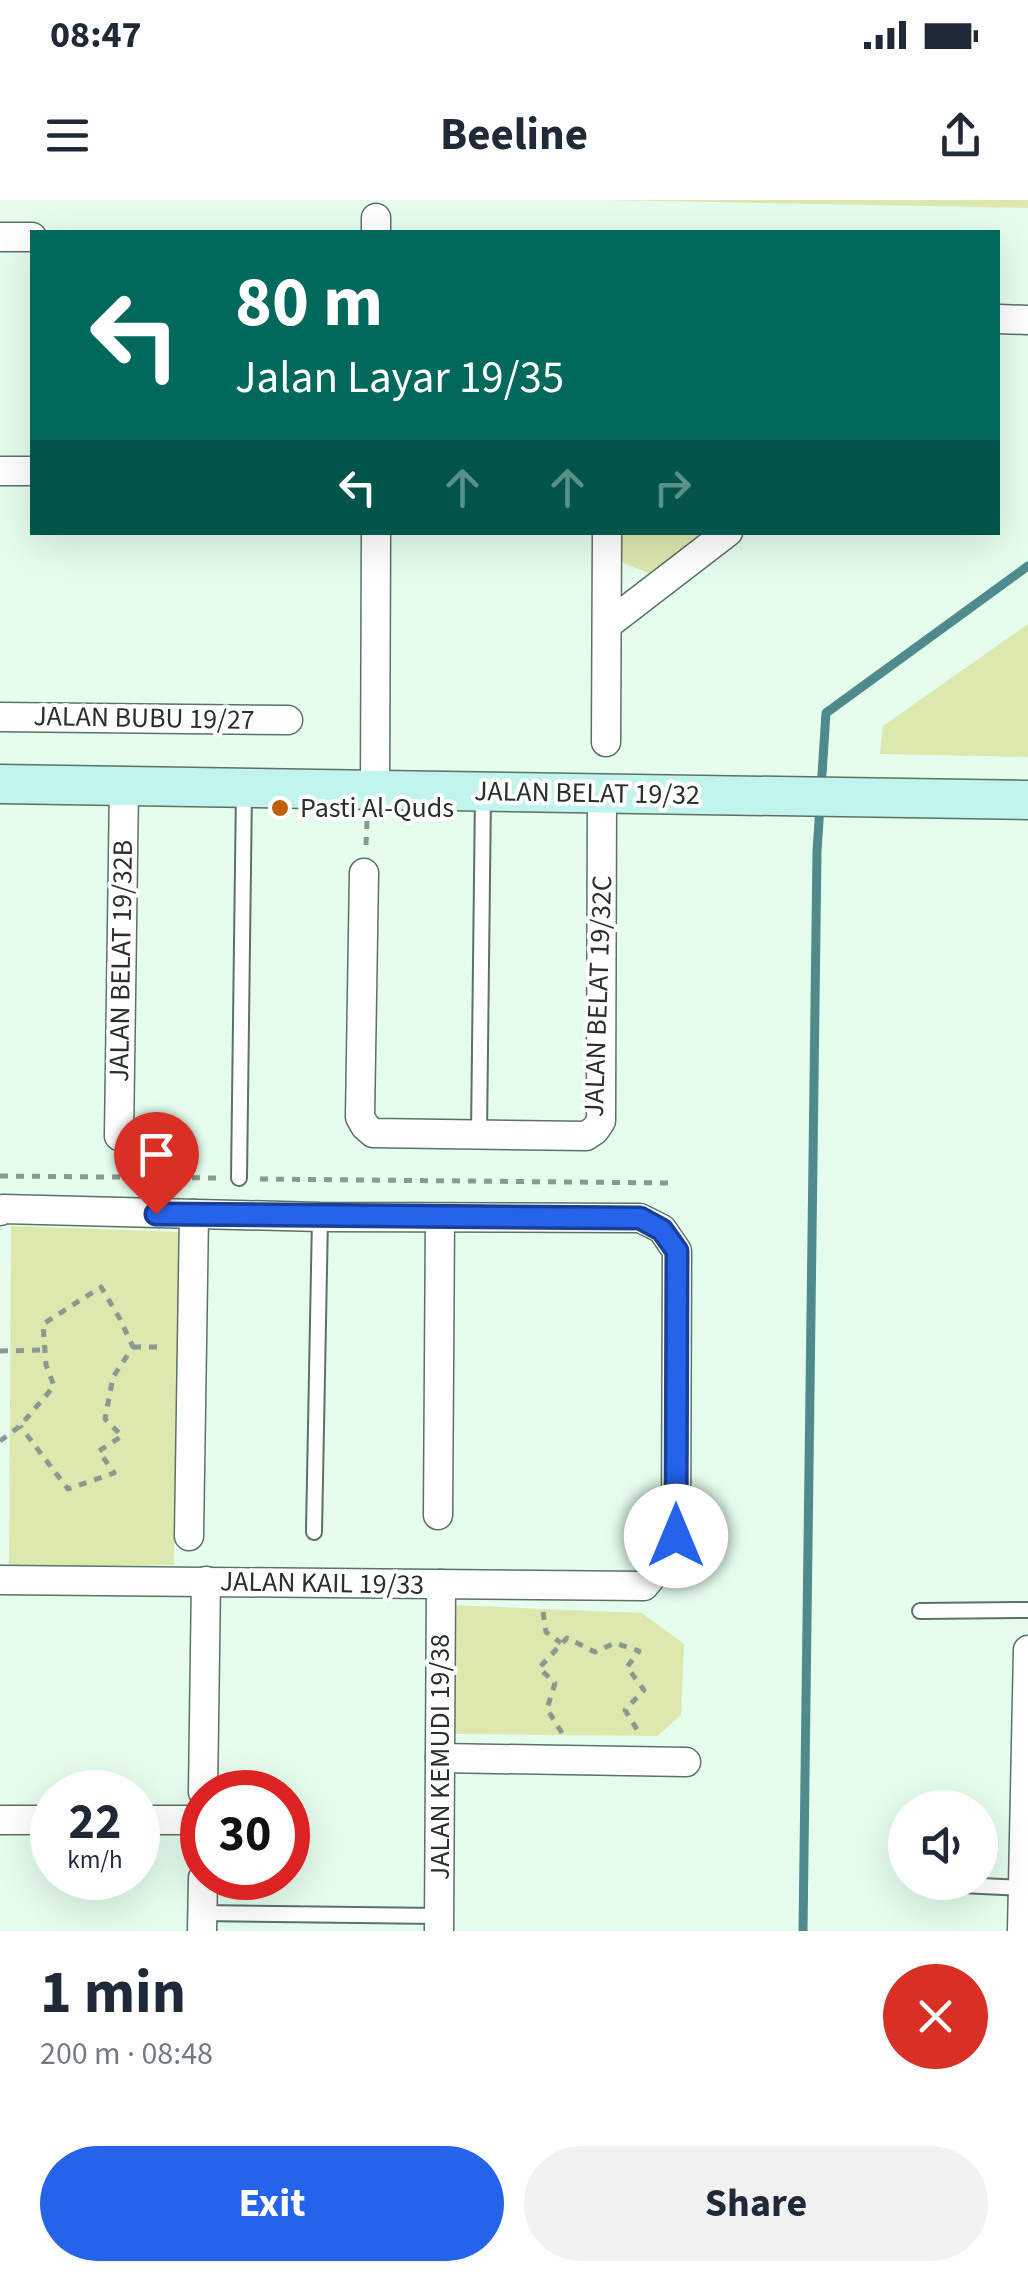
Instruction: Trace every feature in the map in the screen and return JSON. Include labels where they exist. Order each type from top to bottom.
[{"type":"street","points":[[0,237],[30,237]]},
{"type":"street","points":[[0,471],[30,471]]},
{"type":"street","points":[[372,790],[376,535]]},
{"type":"street","points":[[606,742],[608,535]]},
{"type":"street","points":[[607,625],[724,535]]},
{"type":"street","name":"JALAN BUBU 19/27","points":[[0,717],[288,720]]},
{"type":"street","name":"JALAN BELAT 19/32","points":[[0,784],[1028,800]]},
{"type":"street","name":"JALAN BELAT 19/32B","points":[[119,1136],[124,786]]},
{"type":"street","name":"JALAN BELAT 19/32C","points":[[364,874],[360,1117],[364,1126],[373,1133],[586,1136],[601,1121],[602,794]]},
{"type":"street","points":[[0,1212],[440,1218],[438,1515]]},
{"type":"street","points":[[188,1536],[194,1214]]},
{"type":"street","name":"JALAN KAIL 19/33","points":[[0,1580],[644,1586],[672,1552],[676,1536],[677,1251],[662,1230],[640,1218],[440,1218]]},
{"type":"street","points":[[204,1770],[206,1582]]},
{"type":"street","name":"JALAN KEMUDI 19/38","points":[[439,1924],[441,1584]]},
{"type":"street","points":[[1022,1931],[1028,1650]]},
{"type":"street","points":[[440,1758],[686,1762]]},
{"type":"street","points":[[0,1820],[30,1820]]},
{"type":"lane","points":[[239,1178],[244,788]]},
{"type":"lane","points":[[479,1134],[483,792]]},
{"type":"lane","points":[[314,1532],[320,1217]]},
{"type":"lane","points":[[920,1611],[1028,1610]]},
{"type":"lane","points":[[998,1887],[1023,1888]]},
{"type":"lane","points":[[202,1922],[439,1924]]},
{"type":"path","points":[[364,874],[372,790]]},
{"type":"path","points":[[0,1176],[672,1183]]},
{"type":"path","points":[[0,1442],[20,1426],[54,1386],[46,1365],[43,1324],[101,1287],[132,1347]]},
{"type":"path","points":[[132,1347],[177,1347]]},
{"type":"path","points":[[20,1426],[68,1489],[114,1473],[99,1452],[122,1436],[106,1419],[113,1377],[132,1347]]},
{"type":"path","points":[[0,1351],[45,1350]]},
{"type":"path","points":[[543,1609],[546,1632],[562,1644]]},
{"type":"path","points":[[564,1735],[547,1708],[556,1683],[539,1668],[568,1638],[595,1652],[615,1642],[640,1650],[628,1667],[644,1690],[625,1710],[641,1736]]},
{"type":"green space","points":[[606,200],[1028,200],[1028,208]]},
{"type":"green space","points":[[621,535],[708,535],[655,576],[621,562]]},
{"type":"green space","points":[[1028,624],[1028,757],[880,754],[883,726]]},
{"type":"green space","points":[[11,1226],[179,1232],[174,1565],[9,1567]]},
{"type":"green space","points":[[451,1605],[642,1613],[684,1644],[681,1715],[657,1736],[455,1734]]},
{"type":"waterway","points":[[821,790],[826,713],[1028,566]]},
{"type":"waterway","points":[[803,1931],[820,806]]},
{"type":"place","name":"Pasti Al-Quds","points":[[280,808]]},
{"type":"route","points":[[156,1214],[640,1218],[662,1230],[677,1251],[676,1536]]}]
